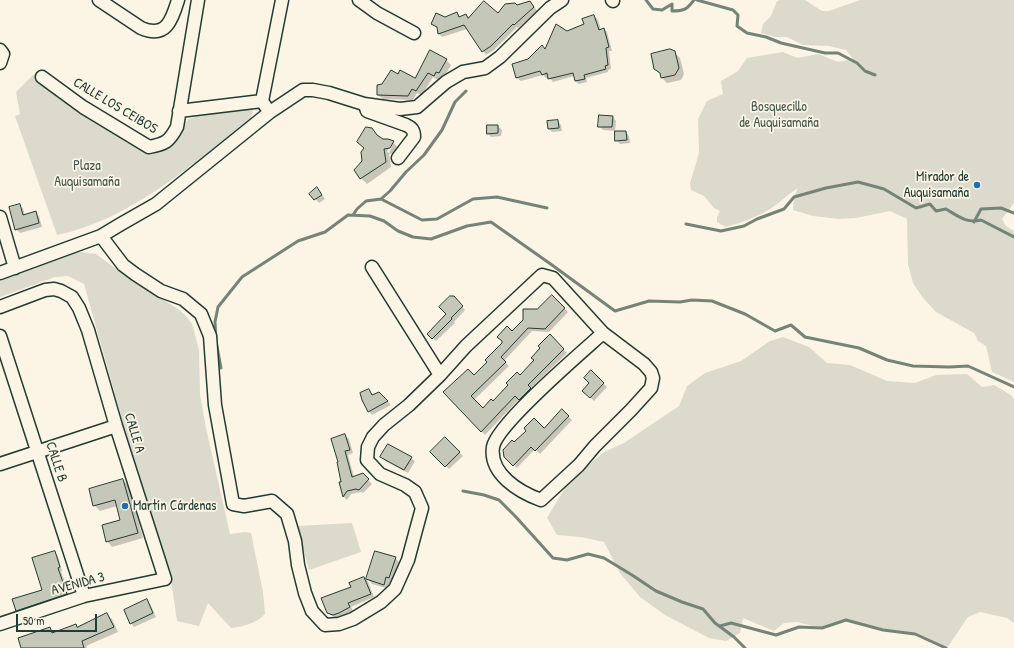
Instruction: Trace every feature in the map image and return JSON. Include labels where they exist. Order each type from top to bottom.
[{"type":"street","points":[[99,0],[141,28],[154,32],[169,26],[178,0]]},
{"type":"street","name":"CALLE LOS CEIBOS","points":[[42,77],[83,107],[149,147],[162,145],[171,138],[177,127],[198,0]]},
{"type":"street","points":[[270,112],[262,101],[282,0]]},
{"type":"street","points":[[359,0],[377,13],[414,33]]},
{"type":"street","points":[[0,273],[100,236],[156,204],[270,112],[304,90],[329,93],[364,104],[400,109],[417,107],[463,72],[485,68],[500,57],[550,8],[562,0]]},
{"type":"street","points":[[179,111],[262,101]]},
{"type":"street","points":[[364,104],[367,111],[411,127],[414,132],[414,137],[398,158]]},
{"type":"street","points":[[0,217],[15,268]]},
{"type":"street","points":[[100,236],[124,265],[135,274],[161,291],[183,299],[201,314],[210,336],[215,405],[233,504],[244,506],[272,501],[287,514],[295,541],[298,565],[305,593],[312,612],[325,625],[339,624],[353,619],[381,602],[395,589],[408,560],[422,508],[415,492],[405,485],[380,474],[367,460],[368,447],[373,438],[384,425],[409,405],[440,375],[466,346],[542,275],[553,278],[603,333],[644,364],[653,378],[651,388],[631,410],[595,446],[579,465],[541,500],[530,496],[506,480],[496,468],[493,447],[498,436],[514,415],[603,333]]},
{"type":"street","points":[[372,267],[440,375]]},
{"type":"street","name":"CALLE A","points":[[0,306],[45,290],[54,289],[61,290],[72,297],[79,308],[88,330],[116,426],[165,579]]},
{"type":"street","name":"CALLE B","points":[[0,336],[84,596]]},
{"type":"street","points":[[0,464],[116,426]]},
{"type":"street","name":"AVENIDA 3","points":[[1,619],[84,596],[165,579]]},
{"type":"green space","name":"Bosquecillo de Auquisamaña","points":[[805,0],[822,11],[829,11],[860,0],[1014,0],[1014,203],[1002,219],[1006,226],[1014,231],[1014,382],[992,372],[986,346],[978,341],[974,333],[936,312],[923,298],[913,283],[908,264],[907,219],[890,211],[856,218],[839,219],[813,216],[793,210],[794,197],[798,188],[766,212],[726,227],[717,222],[717,217],[720,211],[714,208],[704,196],[691,190],[690,183],[699,153],[698,119],[707,101],[723,94],[721,81],[738,71],[747,58],[783,52],[797,58],[818,54],[838,62],[853,59],[846,50],[829,46],[803,45],[787,37],[775,37],[761,33],[763,24],[771,16],[777,1]]},
{"type":"green space","name":"Plaza Auquisamaña","points":[[33,75],[124,141],[145,152],[156,152],[173,144],[189,119],[197,116],[248,107],[253,110],[251,119],[183,172],[135,204],[84,228],[57,235],[15,116],[20,114],[16,92]]},
{"type":"green space","points":[[80,252],[96,254],[130,279],[178,309],[192,324],[199,350],[200,395],[230,534],[245,532],[251,533],[263,592],[265,614],[254,622],[231,628],[208,603],[199,626],[177,621],[172,587],[135,466],[84,284],[68,276],[55,277],[0,297],[0,279],[66,255]]},
{"type":"green space","points":[[783,337],[809,347],[827,363],[850,365],[887,381],[915,383],[936,375],[967,374],[982,387],[994,385],[1011,395],[1014,399],[1014,623],[1007,618],[980,612],[968,617],[947,648],[915,634],[883,630],[846,620],[822,628],[797,622],[784,623],[774,631],[743,618],[740,633],[726,641],[709,638],[665,615],[640,597],[620,573],[604,542],[581,537],[557,535],[547,518],[568,483],[604,452],[624,443],[679,406],[687,386],[705,373],[741,361],[770,341]]},
{"type":"green space","points":[[352,523],[361,552],[309,570],[297,526]]},
{"type":"building","points":[[484,1],[498,13],[505,4],[515,3],[517,5],[530,1],[534,7],[514,25],[513,24],[491,46],[482,52],[464,25],[438,34],[437,27],[431,24],[436,13],[445,17],[457,12],[459,17],[466,14],[468,18]]},
{"type":"building","points":[[594,15],[599,30],[604,28],[609,47],[606,48],[608,65],[605,66],[606,69],[584,75],[585,79],[575,81],[573,73],[548,79],[547,73],[542,75],[540,71],[516,78],[512,64],[528,59],[542,45],[545,49],[556,24],[567,31],[584,24],[582,19]]},
{"type":"building","points":[[670,49],[675,51],[679,68],[675,75],[661,78],[660,73],[654,69],[651,54]]},
{"type":"building","points":[[430,50],[447,59],[439,73],[436,72],[434,76],[428,73],[416,91],[412,89],[408,96],[377,95],[377,85],[382,84],[391,70],[398,74],[400,70],[415,78]]},
{"type":"building","points":[[599,115],[613,116],[612,127],[598,127]]},
{"type":"building","points":[[558,120],[559,128],[548,129],[547,121]]},
{"type":"building","points":[[487,125],[498,125],[498,133],[487,134]]},
{"type":"building","points":[[366,127],[372,128],[377,135],[383,139],[394,141],[390,148],[384,149],[386,162],[360,179],[354,170],[362,161],[361,152],[364,148],[357,142]]},
{"type":"building","points":[[615,131],[626,131],[627,140],[615,141]]},
{"type":"building","points":[[317,187],[322,195],[314,200],[309,194]]},
{"type":"building","points":[[20,204],[23,215],[36,211],[39,223],[15,230],[9,207]]},
{"type":"building","points":[[552,295],[565,308],[545,329],[528,328],[501,357],[506,362],[471,396],[483,408],[491,399],[493,401],[508,385],[506,383],[517,372],[520,375],[534,360],[531,358],[540,348],[538,346],[550,334],[564,349],[528,385],[531,388],[519,400],[515,396],[481,432],[443,392],[468,369],[474,375],[487,362],[485,360],[502,343],[502,341],[497,337],[507,326],[512,331],[523,320],[523,309],[537,309]]},
{"type":"building","points":[[450,296],[454,296],[463,306],[432,339],[427,334],[446,314],[439,307]]},
{"type":"building","points":[[591,370],[604,383],[590,398],[582,391],[589,383],[584,378]]},
{"type":"building","points":[[369,389],[372,395],[379,392],[388,401],[368,412],[360,393]]},
{"type":"building","points":[[562,409],[569,416],[535,451],[531,447],[513,466],[504,457],[503,450],[512,440],[514,442],[526,431],[524,428],[534,418],[544,428]]},
{"type":"building","points":[[345,434],[350,450],[345,451],[352,477],[363,473],[369,479],[359,490],[356,489],[347,491],[343,497],[339,482],[341,482],[338,462],[331,439]]},
{"type":"building","points":[[445,437],[460,452],[445,467],[430,452]]},
{"type":"building","points":[[388,444],[412,457],[404,470],[380,457]]},
{"type":"building","points":[[123,479],[138,533],[106,542],[102,525],[120,520],[115,500],[93,506],[89,489]]},
{"type":"building","points":[[55,551],[60,567],[58,568],[67,594],[16,611],[12,599],[42,590],[32,558]]},
{"type":"building","points":[[375,551],[396,557],[389,578],[386,577],[384,585],[366,579]]},
{"type":"building","points":[[364,577],[371,594],[348,603],[350,607],[339,613],[333,615],[327,613],[321,598],[351,587],[349,583]]},
{"type":"building","points":[[147,599],[153,613],[130,624],[124,610]]},
{"type":"building","points":[[107,613],[114,627],[82,641],[84,648],[21,648],[18,638],[50,627],[52,633],[76,624],[77,627]]},
{"type":"waterway","points":[[646,0],[653,9],[662,10],[672,4],[672,11],[680,11],[685,9],[694,0]]},
{"type":"waterway","points":[[697,0],[733,10],[738,15],[737,26],[747,33],[766,37],[781,43],[825,53],[838,53],[857,63],[865,71],[875,75]]},
{"type":"waterway","points":[[353,215],[366,201],[381,199],[424,155],[442,130],[455,102],[466,91]]},
{"type":"waterway","points":[[686,224],[721,231],[744,226],[757,219],[784,209],[794,197],[826,188],[858,182],[884,189],[916,208],[930,204],[936,211],[946,209],[967,220],[981,220],[1014,237]]},
{"type":"waterway","points":[[381,199],[422,220],[437,219],[473,199],[497,197],[547,208]]},
{"type":"waterway","points":[[974,222],[981,209],[1001,208],[1014,213]]},
{"type":"waterway","points":[[221,368],[216,341],[215,322],[218,307],[242,277],[298,241],[325,232],[348,215],[370,216],[384,221],[398,231],[413,237],[431,239],[467,226],[491,222],[615,311],[649,301],[712,301],[745,314],[775,331],[791,325],[805,337],[859,348],[887,360],[913,366],[968,366],[1014,387]]},
{"type":"waterway","points":[[463,491],[484,495],[499,500],[553,558],[567,560],[588,554],[604,558],[656,591],[703,609],[715,623],[734,637],[745,648]]},
{"type":"waterway","points":[[720,626],[731,623],[776,635],[799,627],[822,628],[846,620],[883,630],[915,634],[946,648]]},
{"type":"place","name":"Mirador de Auquisamaña","points":[[977,185]]},
{"type":"place","name":"Martín Cárdenas","points":[[125,506]]}]
